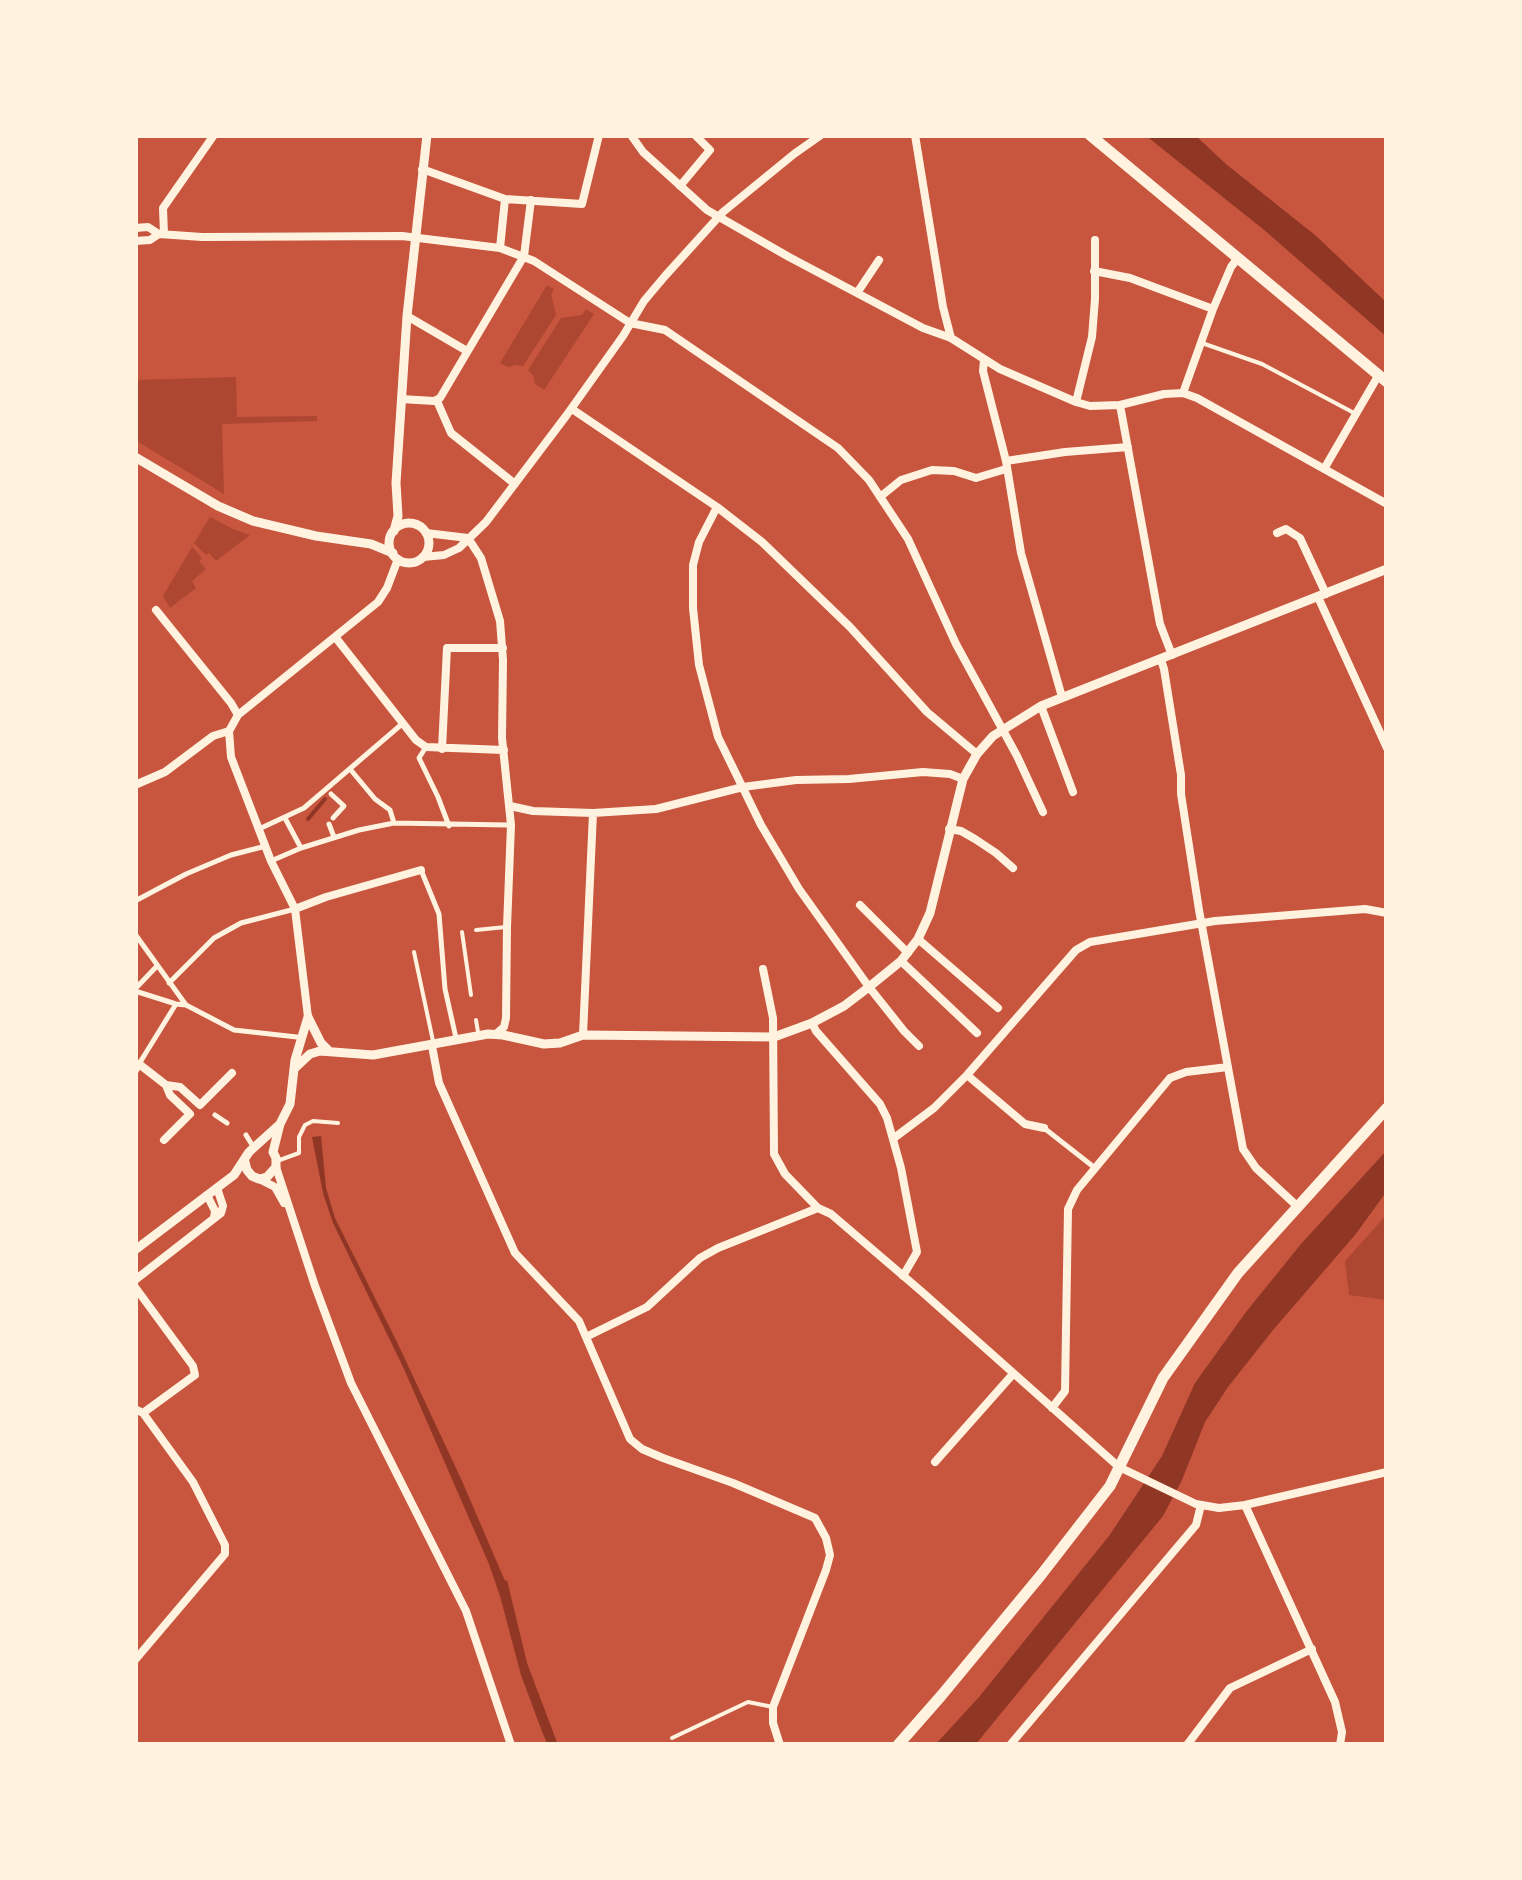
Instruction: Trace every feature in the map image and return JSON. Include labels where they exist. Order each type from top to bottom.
[{"type":"main road","points":[[1090,135],[1383,379]]},
{"type":"main road","points":[[898,1745],[1110,1486],[1163,1378],[1238,1274],[1387,1108]]},
{"type":"street","points":[[162,234],[162,208],[214,135]]},
{"type":"street","points":[[329,1051],[308,1017],[294,909],[271,861],[232,757],[229,731],[238,716],[381,599],[396,556],[390,543],[398,516],[401,399],[427,135]]},
{"type":"street","points":[[422,169],[506,199],[582,204],[599,135]]},
{"type":"street","points":[[631,135],[643,152],[718,216],[923,328],[951,338],[984,360],[1090,406],[1164,394],[1183,393],[1198,398],[1387,504]]},
{"type":"street","points":[[680,186],[710,150],[696,135]]},
{"type":"street","points":[[135,457],[242,517],[371,544],[412,562],[448,554],[461,547],[486,522],[572,408],[644,301],[718,216],[821,135]]},
{"type":"street","points":[[914,135],[951,338]]},
{"type":"street","points":[[500,248],[506,199]]},
{"type":"street","points":[[437,401],[524,256],[531,200]]},
{"type":"street","points":[[135,228],[202,237],[415,237],[500,248],[524,256],[630,323],[666,330],[838,448],[869,480],[908,539],[956,644],[1043,812]]},
{"type":"street","points":[[135,241],[162,234]]},
{"type":"street","points":[[1076,402],[1092,337],[1095,240]]},
{"type":"street","points":[[1183,393],[1237,258]]},
{"type":"street","points":[[857,293],[879,260]]},
{"type":"street","points":[[1094,271],[1130,278],[1214,309]]},
{"type":"street","points":[[408,316],[467,351]]},
{"type":"street","points":[[984,360],[982,371],[1006,465],[1022,553],[1062,698]]},
{"type":"street","points":[[1324,469],[1356,414],[1383,379]]},
{"type":"street","points":[[401,399],[437,401]]},
{"type":"street","points":[[437,401],[451,434],[515,484]]},
{"type":"street","points":[[1120,404],[1160,624],[1172,655]]},
{"type":"street","points":[[572,408],[717,507],[771,550],[850,627],[926,712],[977,754]]},
{"type":"street","points":[[880,496],[901,480],[932,470],[976,478],[1006,465],[1065,452],[1128,446]]},
{"type":"street","points":[[397,498],[408,516],[426,533],[429,546],[423,557]]},
{"type":"street","points":[[717,507],[696,553],[694,608],[699,665],[718,737],[762,826],[799,889],[869,987],[919,1046]]},
{"type":"street","points":[[371,544],[406,523],[418,525]]},
{"type":"street","points":[[1277,534],[1286,530],[1300,538],[1387,748]]},
{"type":"street","points":[[426,533],[468,538]]},
{"type":"street","points":[[468,538],[481,558],[494,594],[503,648],[504,750],[510,806],[506,1018],[504,1027],[496,1034]]},
{"type":"street","points":[[295,1068],[310,1054],[329,1051],[373,1055],[496,1034],[544,1044],[583,1035],[774,1037],[812,1022],[844,1006],[869,987],[904,957],[918,939],[930,913],[963,779],[993,736],[1041,706],[1387,569]]},
{"type":"street","points":[[156,610],[238,716]]},
{"type":"street","points":[[336,638],[402,724],[426,747],[504,750]]},
{"type":"street","points":[[442,749],[447,648],[503,648]]},
{"type":"street","points":[[1160,660],[1243,1149],[1256,1168],[1297,1206]]},
{"type":"street","points":[[1041,706],[1073,792]]},
{"type":"street","points":[[260,829],[304,808],[335,786],[402,724]]},
{"type":"street","points":[[135,785],[165,772],[213,736],[229,731]]},
{"type":"street","points":[[426,747],[419,758],[448,826]]},
{"type":"street","points":[[350,769],[375,799],[390,810],[394,824]]},
{"type":"street","points":[[510,806],[593,813],[656,809],[743,787],[796,780],[922,772],[963,779]]},
{"type":"street","points":[[331,794],[344,806],[331,821],[334,837]]},
{"type":"street","points":[[583,1035],[593,813]]},
{"type":"street","points":[[286,818],[297,830],[301,848]]},
{"type":"street","points":[[271,861],[334,837],[394,824],[507,825]]},
{"type":"street","points":[[949,829],[961,831],[1013,868]]},
{"type":"street","points":[[135,900],[186,874],[266,846]]},
{"type":"street","points":[[169,983],[214,938],[241,923],[420,870],[439,914],[445,988],[456,1041]]},
{"type":"street","points":[[860,905],[978,1033]]},
{"type":"street","points":[[894,1138],[934,1108],[967,1075],[1076,950],[1090,942],[1215,921],[1365,909],[1387,913]]},
{"type":"street","points":[[135,934],[186,1005]]},
{"type":"street","points":[[918,939],[998,1008]]},
{"type":"street","points":[[158,966],[135,990],[186,1005],[234,1030],[295,1040]]},
{"type":"street","points":[[763,969],[774,1018],[774,1154],[786,1174],[818,1208],[903,1276],[1118,1467],[1201,1506],[1219,1508],[1387,1472]]},
{"type":"street","points":[[176,1004],[137,1067],[166,1085],[180,1087],[200,1105],[205,1105],[232,1073]]},
{"type":"street","points":[[234,1175],[268,1178],[280,1124],[290,1104],[295,1040],[308,1017]]},
{"type":"street","points":[[812,1022],[880,1104],[894,1138],[917,1252],[903,1276]]},
{"type":"street","points":[[433,1046],[438,1083],[515,1253],[579,1320],[630,1439],[662,1458],[815,1518],[826,1538],[830,1555],[826,1570],[773,1708],[780,1745]]},
{"type":"street","points":[[1052,1408],[1065,1391],[1068,1210],[1078,1190],[1170,1078],[1228,1067]]},
{"type":"street","points":[[967,1075],[1025,1124],[1044,1128],[1095,1168]]},
{"type":"street","points":[[164,1140],[190,1114],[170,1095],[166,1085]]},
{"type":"street","points":[[215,1115],[227,1123]]},
{"type":"street","points":[[135,1250],[234,1175],[249,1152],[280,1124]]},
{"type":"street","points":[[246,1135],[254,1148]]},
{"type":"street","points":[[254,1148],[264,1146],[275,1160],[330,1326],[364,1410],[466,1611],[510,1745]]},
{"type":"street","points":[[244,1162],[247,1170],[279,1192],[300,1239]]},
{"type":"street","points":[[135,1660],[226,1554],[225,1544],[193,1482],[139,1411],[195,1375],[193,1366],[135,1283],[218,1215],[223,1206],[217,1188]]},
{"type":"street","points":[[207,1196],[218,1215]]},
{"type":"street","points":[[586,1337],[647,1308],[700,1258],[818,1208]]},
{"type":"street","points":[[935,1462],[1013,1374]]},
{"type":"street","points":[[1245,1504],[1335,1702],[1342,1732],[1340,1745]]},
{"type":"street","points":[[1010,1745],[1196,1525],[1201,1506]]},
{"type":"street","points":[[1187,1745],[1230,1688],[1312,1649]]},
{"type":"lane","points":[[1202,343],[1262,364],[1356,414]]},
{"type":"lane","points":[[476,930],[506,927]]},
{"type":"lane","points":[[462,932],[471,996]]},
{"type":"lane","points":[[414,952],[433,1046]]},
{"type":"lane","points":[[476,1020],[478,1036]]},
{"type":"lane","points":[[275,1160],[299,1153],[299,1137],[305,1125],[313,1121],[338,1123]]},
{"type":"lane","points":[[672,1738],[748,1702],[773,1708]]},
{"type":"shaded area","points":[[1145,135],[1195,135],[1315,235],[1387,303],[1387,337],[1263,229]]},
{"type":"shaded area","points":[[547,285],[554,289],[551,294],[556,315],[523,366],[500,363]]},
{"type":"shaded area","points":[[586,309],[594,314],[544,390],[535,384],[528,370],[561,318],[582,315]]},
{"type":"shaded area","points":[[236,377],[237,417],[317,416],[317,421],[222,424],[224,494],[135,440],[135,380]]},
{"type":"shaded area","points":[[210,517],[250,535],[216,561],[194,543]]},
{"type":"shaded area","points":[[192,547],[206,569],[192,581],[196,588],[170,608],[163,596]]},
{"type":"shaded area","points":[[321,1136],[326,1188],[335,1218],[507,1580],[527,1663],[558,1745],[548,1745],[543,1734],[521,1675],[489,1564],[404,1369],[333,1223],[312,1137]]},
{"type":"shaded area","points":[[1387,1150],[1387,1191],[1228,1387],[1205,1422],[1163,1516],[975,1745],[935,1745],[979,1697],[1109,1536],[1162,1456],[1195,1383],[1246,1312],[1301,1244]]},
{"type":"shaded area","points":[[1387,1214],[1387,1300],[1349,1295],[1345,1261]]},
{"type":"waterway","points":[[308,819],[325,799]]}]
